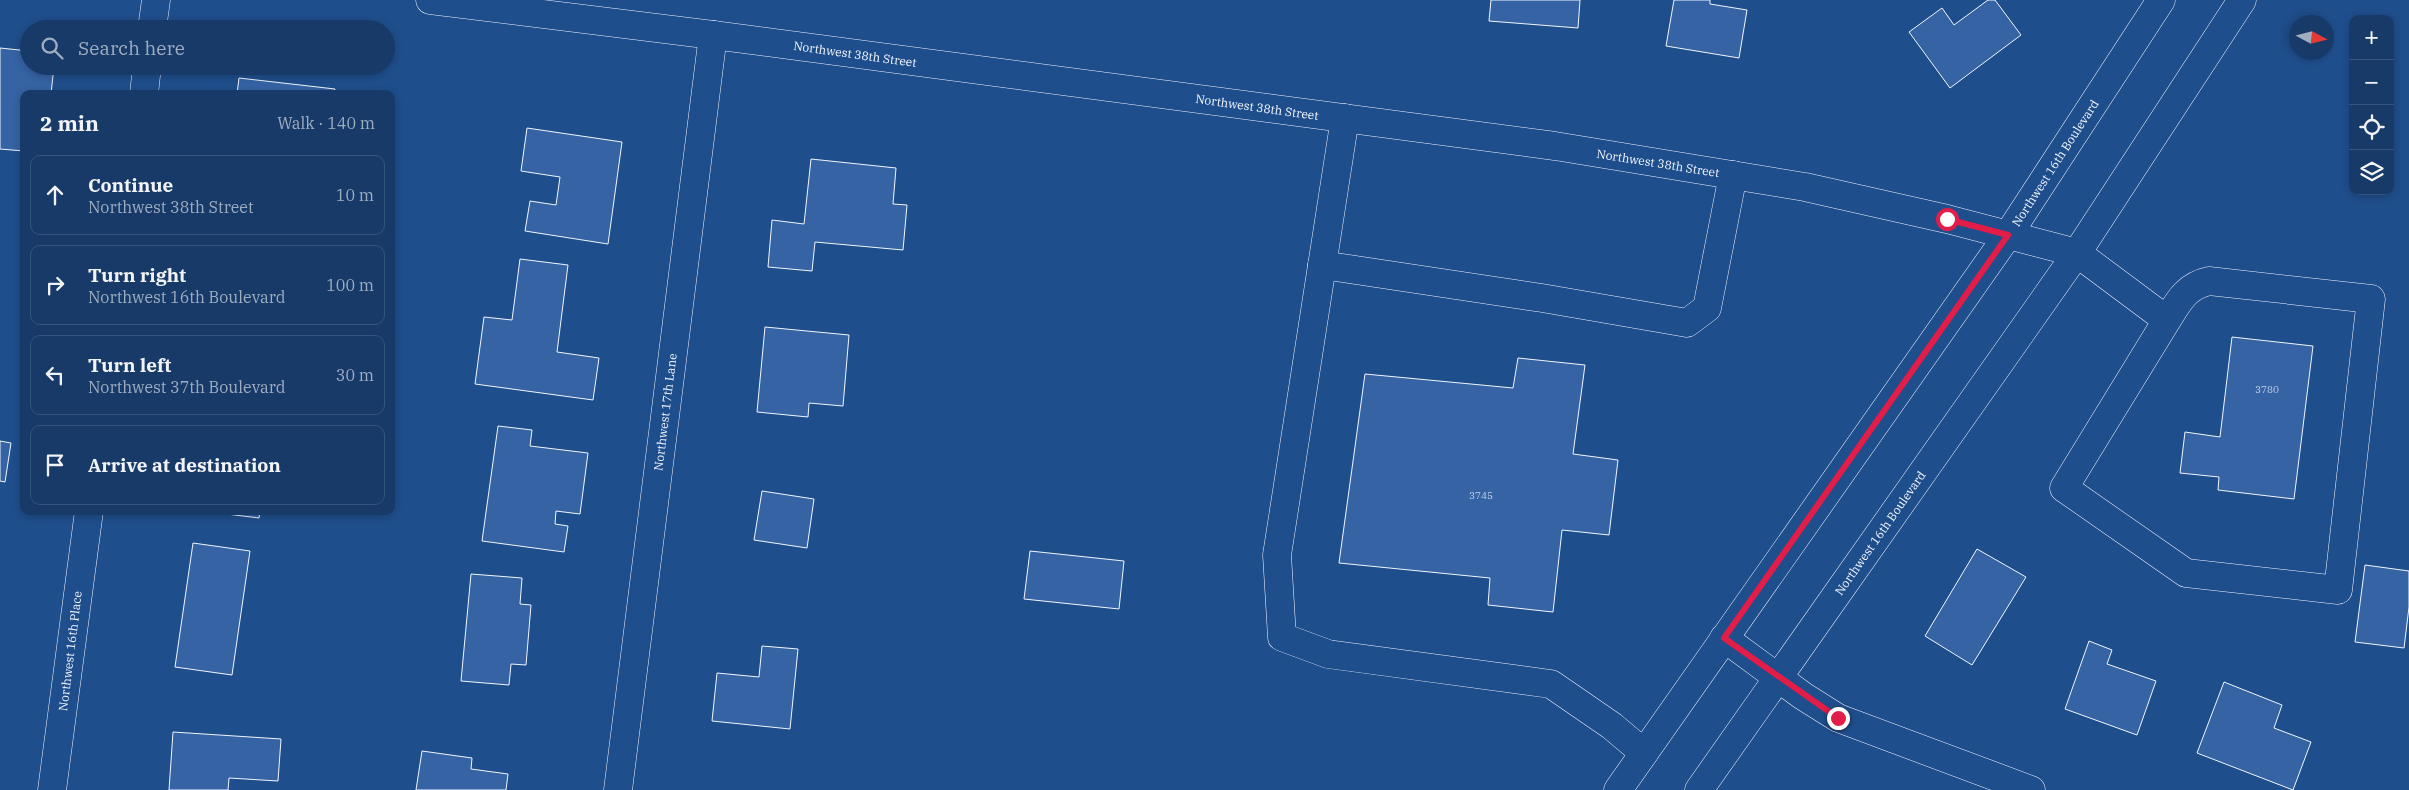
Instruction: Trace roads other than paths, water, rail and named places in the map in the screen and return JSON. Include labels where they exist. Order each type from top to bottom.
[{"type":"street","points":[[153,20],[156,0]]},
{"type":"street","name":"Northwest 16th Boulevard","points":[[1618,790],[2008,235],[2161,0]]},
{"type":"street","name":"Northwest 16th Boulevard","points":[[1698,790],[2077,253],[2242,0]]},
{"type":"street","name":"Northwest 38th Street","points":[[443,1],[1555,146],[1805,186],[2077,253]]},
{"type":"street","name":"Northwest 17th Lane","points":[[618,790],[713,35]]},
{"type":"street","points":[[144,90],[146,75]]},
{"type":"street","points":[[1345,118],[1277,555],[1282,637],[1328,654],[1551,684],[1612,726],[1644,753]]},
{"type":"street","points":[[1322,265],[1542,298],[1687,324],[1707,308],[1733,175]]},
{"type":"street","points":[[2077,253],[2167,320]]},
{"type":"street","points":[[2209,281],[2371,299],[2338,590],[2186,573],[2064,488],[2167,320],[2184,293],[2196,284],[2209,281]]},
{"type":"street","name":"Northwest 16th Place","points":[[52,790],[88,515]]},
{"type":"street","points":[[1724,638],[1778,678],[1838,718],[2031,790]]}]
